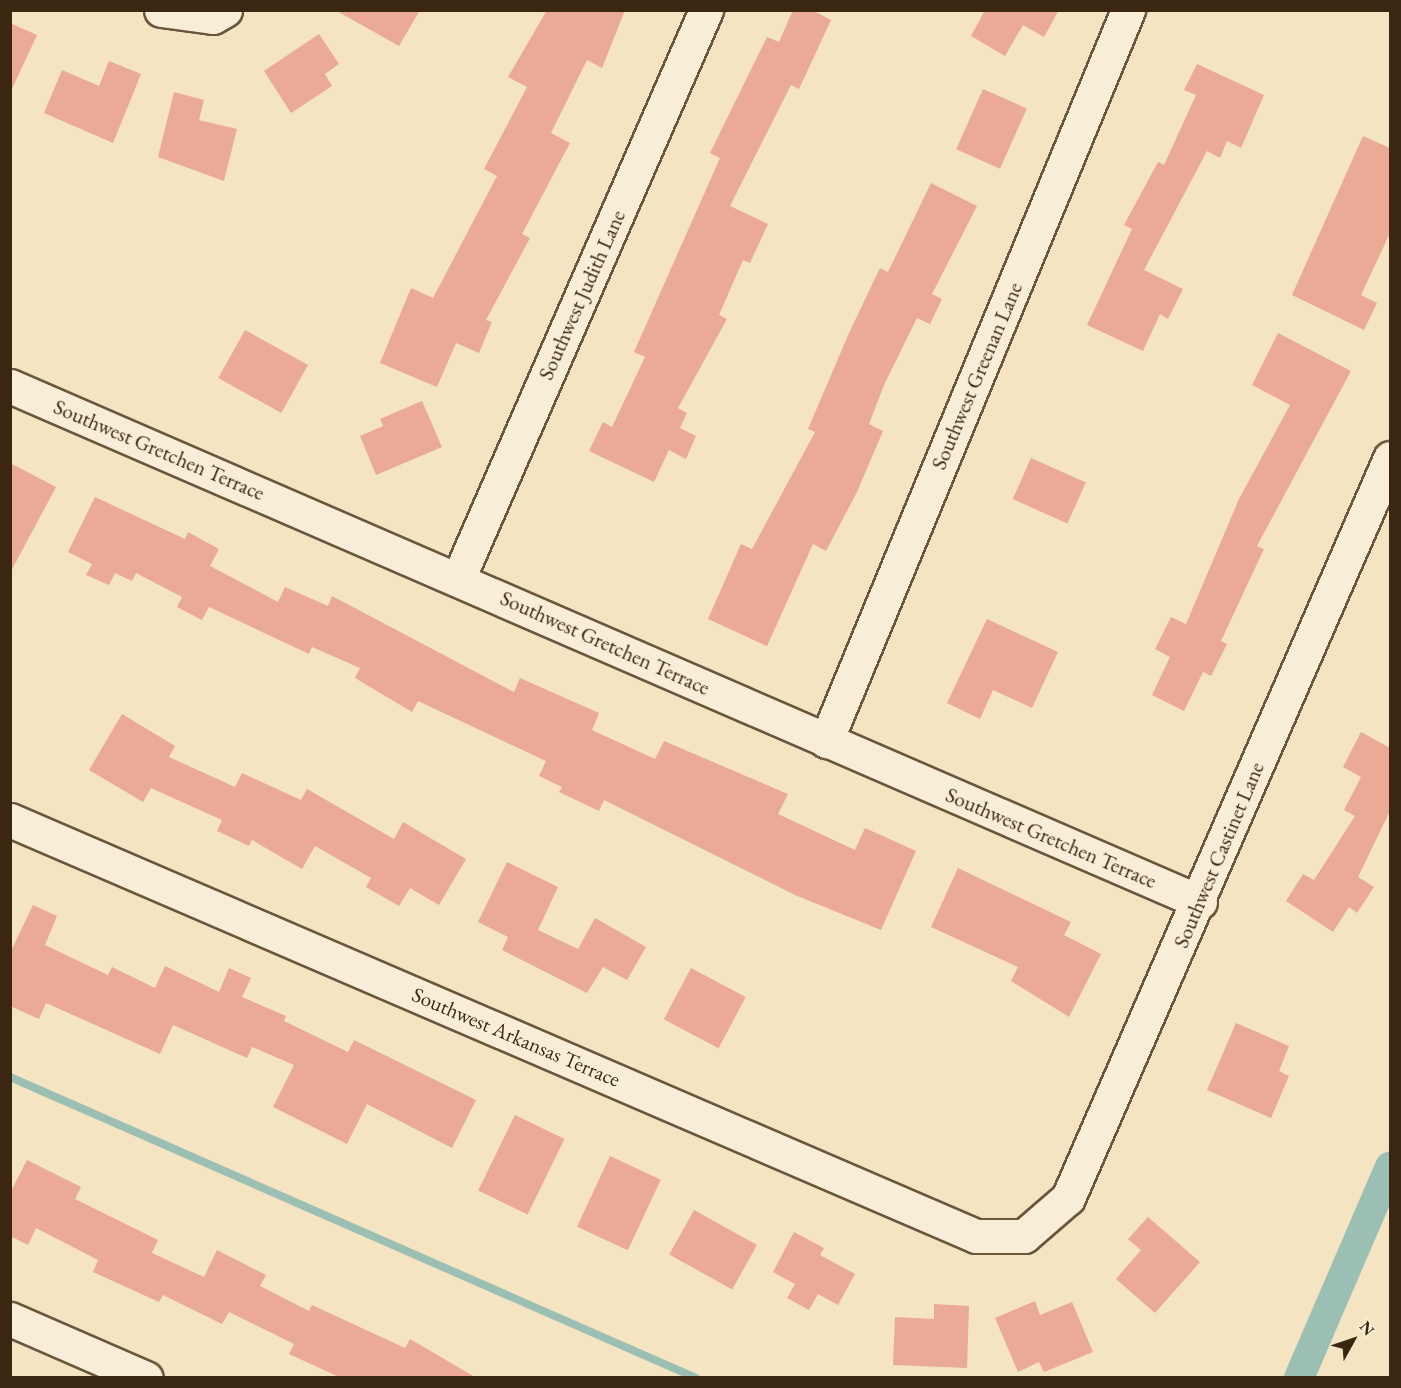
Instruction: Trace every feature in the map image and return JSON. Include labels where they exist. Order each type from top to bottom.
[{"type":"street","points":[[161,10],[213,17],[225,10]]},
{"type":"street","name":"Southwest Judith Lane","points":[[458,579],[706,10]]},
{"type":"street","name":"Southwest Greenan Lane","points":[[826,741],[1128,10]]},
{"type":"street","name":"Southwest Gretchen Terrace","points":[[10,386],[1200,902]]},
{"type":"street","name":"Southwest Castinet Lane","points":[[1024,1236],[1068,1198],[1200,902],[1390,458]]},
{"type":"street","name":"Southwest Arkansas Terrace","points":[[10,820],[976,1236],[1024,1236]]},
{"type":"street","points":[[10,1319],[146,1377]]},
{"type":"building","points":[[335,10],[420,10],[399,46]]},
{"type":"building","points":[[547,10],[625,10],[602,68],[587,60],[551,133],[570,143],[522,234],[530,238],[486,320],[492,322],[479,353],[456,343],[437,387],[380,363],[411,288],[433,298],[497,176],[484,169],[527,87],[508,77]]},
{"type":"building","points":[[793,10],[812,10],[831,20],[799,89],[791,85],[730,206],[768,224],[750,263],[743,260],[719,315],[727,319],[678,408],[687,413],[680,428],[696,436],[686,459],[669,450],[654,482],[589,451],[603,422],[612,427],[645,357],[634,352],[720,158],[710,153],[767,37],[779,42]]},
{"type":"building","points":[[985,10],[1059,10],[1044,37],[1023,25],[1005,56],[971,36]]},
{"type":"building","points":[[10,23],[37,35],[10,93]]},
{"type":"building","points":[[319,34],[339,64],[325,74],[332,86],[291,113],[264,71]]},
{"type":"building","points":[[109,61],[141,74],[113,143],[44,113],[62,70],[99,86]]},
{"type":"building","points":[[1197,64],[1264,95],[1241,148],[1227,141],[1220,158],[1207,151],[1144,270],[1183,289],[1168,319],[1160,314],[1143,351],[1087,325],[1132,229],[1124,225],[1158,162],[1164,165],[1196,95],[1184,90]]},
{"type":"building","points":[[983,89],[1027,109],[1000,169],[956,149]]},
{"type":"building","points":[[174,92],[204,100],[199,120],[237,129],[224,181],[158,157]]},
{"type":"building","points":[[1363,136],[1390,148],[1390,233],[1361,295],[1377,303],[1364,330],[1292,295]]},
{"type":"building","points":[[931,183],[977,206],[932,294],[942,299],[930,324],[917,318],[884,385],[869,424],[883,431],[857,492],[826,551],[813,544],[767,646],[708,619],[741,544],[752,549],[815,432],[808,429],[849,333],[880,268],[888,272]]},
{"type":"building","points":[[245,330],[308,365],[281,413],[218,378]]},
{"type":"building","points":[[1278,333],[1351,371],[1257,546],[1264,549],[1221,641],[1227,644],[1211,676],[1203,672],[1184,711],[1152,695],[1170,657],[1155,649],[1171,617],[1186,624],[1239,499],[1290,405],[1252,385]]},
{"type":"building","points":[[422,401],[442,447],[376,475],[360,436],[383,426],[380,419]]},
{"type":"building","points":[[1031,458],[1086,482],[1068,524],[1013,499]]},
{"type":"building","points":[[10,463],[56,487],[10,573]]},
{"type":"building","points":[[95,497],[185,539],[188,532],[219,549],[210,566],[278,602],[285,587],[328,606],[332,596],[514,692],[520,678],[599,713],[592,730],[655,759],[664,741],[788,794],[778,814],[855,850],[865,828],[916,851],[881,930],[795,895],[604,800],[599,811],[559,792],[562,787],[539,776],[546,761],[418,701],[412,712],[355,678],[360,668],[312,647],[309,654],[209,607],[202,620],[177,607],[182,597],[136,573],[132,581],[115,573],[109,585],[86,575],[92,564],[68,552]]},
{"type":"building","points":[[987,619],[1058,652],[1032,708],[993,690],[980,719],[947,703]]},
{"type":"building","points":[[122,714],[175,746],[169,757],[235,787],[242,773],[301,800],[307,789],[394,839],[403,822],[466,859],[439,905],[410,888],[399,906],[366,887],[371,878],[315,846],[302,869],[252,840],[249,846],[217,831],[222,820],[151,788],[143,802],[89,770]]},
{"type":"building","points":[[1361,732],[1390,748],[1390,811],[1358,877],[1374,887],[1357,913],[1349,907],[1333,932],[1286,901],[1303,874],[1314,880],[1355,816],[1344,810],[1361,777],[1343,767]]},
{"type":"building","points":[[507,862],[558,887],[538,930],[578,949],[595,918],[646,947],[627,980],[603,967],[587,993],[502,950],[508,937],[478,922]]},
{"type":"building","points":[[958,868],[1071,922],[1064,935],[1101,954],[1069,1017],[1011,981],[1018,967],[931,927]]},
{"type":"building","points":[[33,905],[57,916],[45,945],[108,975],[112,967],[155,988],[165,966],[219,992],[229,968],[251,978],[242,997],[286,1016],[284,1021],[348,1052],[354,1040],[476,1100],[452,1148],[367,1104],[347,1144],[273,1107],[294,1065],[252,1047],[247,1058],[173,1025],[160,1054],[46,1003],[39,1019],[10,1006],[10,953]]},
{"type":"building","points":[[691,968],[746,997],[719,1048],[664,1019]]},
{"type":"building","points":[[1236,1023],[1289,1046],[1279,1071],[1289,1076],[1271,1118],[1207,1090]]},
{"type":"building","points":[[515,1115],[564,1139],[528,1215],[478,1190]]},
{"type":"building","points":[[610,1156],[661,1180],[628,1250],[577,1227]]},
{"type":"building","points":[[27,1160],[81,1187],[75,1199],[158,1240],[152,1253],[204,1277],[217,1250],[266,1275],[260,1286],[309,1311],[312,1305],[405,1348],[410,1339],[475,1377],[339,1377],[289,1354],[294,1344],[229,1312],[222,1324],[163,1295],[159,1302],[93,1272],[98,1260],[36,1228],[28,1245],[10,1236],[10,1193]]},
{"type":"building","points":[[694,1210],[757,1245],[732,1290],[669,1255]]},
{"type":"building","points":[[1148,1217],[1200,1262],[1155,1313],[1116,1279],[1141,1250],[1128,1239]]},
{"type":"building","points":[[794,1232],[824,1248],[820,1255],[855,1274],[838,1305],[818,1294],[809,1310],[787,1298],[795,1284],[773,1272]]},
{"type":"building","points":[[1035,1301],[1040,1315],[1072,1302],[1093,1352],[1044,1372],[1039,1362],[1018,1372],[995,1318]]},
{"type":"building","points":[[934,1304],[969,1306],[967,1368],[893,1365],[895,1317],[934,1319]]},
{"type":"waterway","points":[[10,1077],[696,1378]]},
{"type":"waterway","points":[[1299,1378],[1390,1167]]}]
